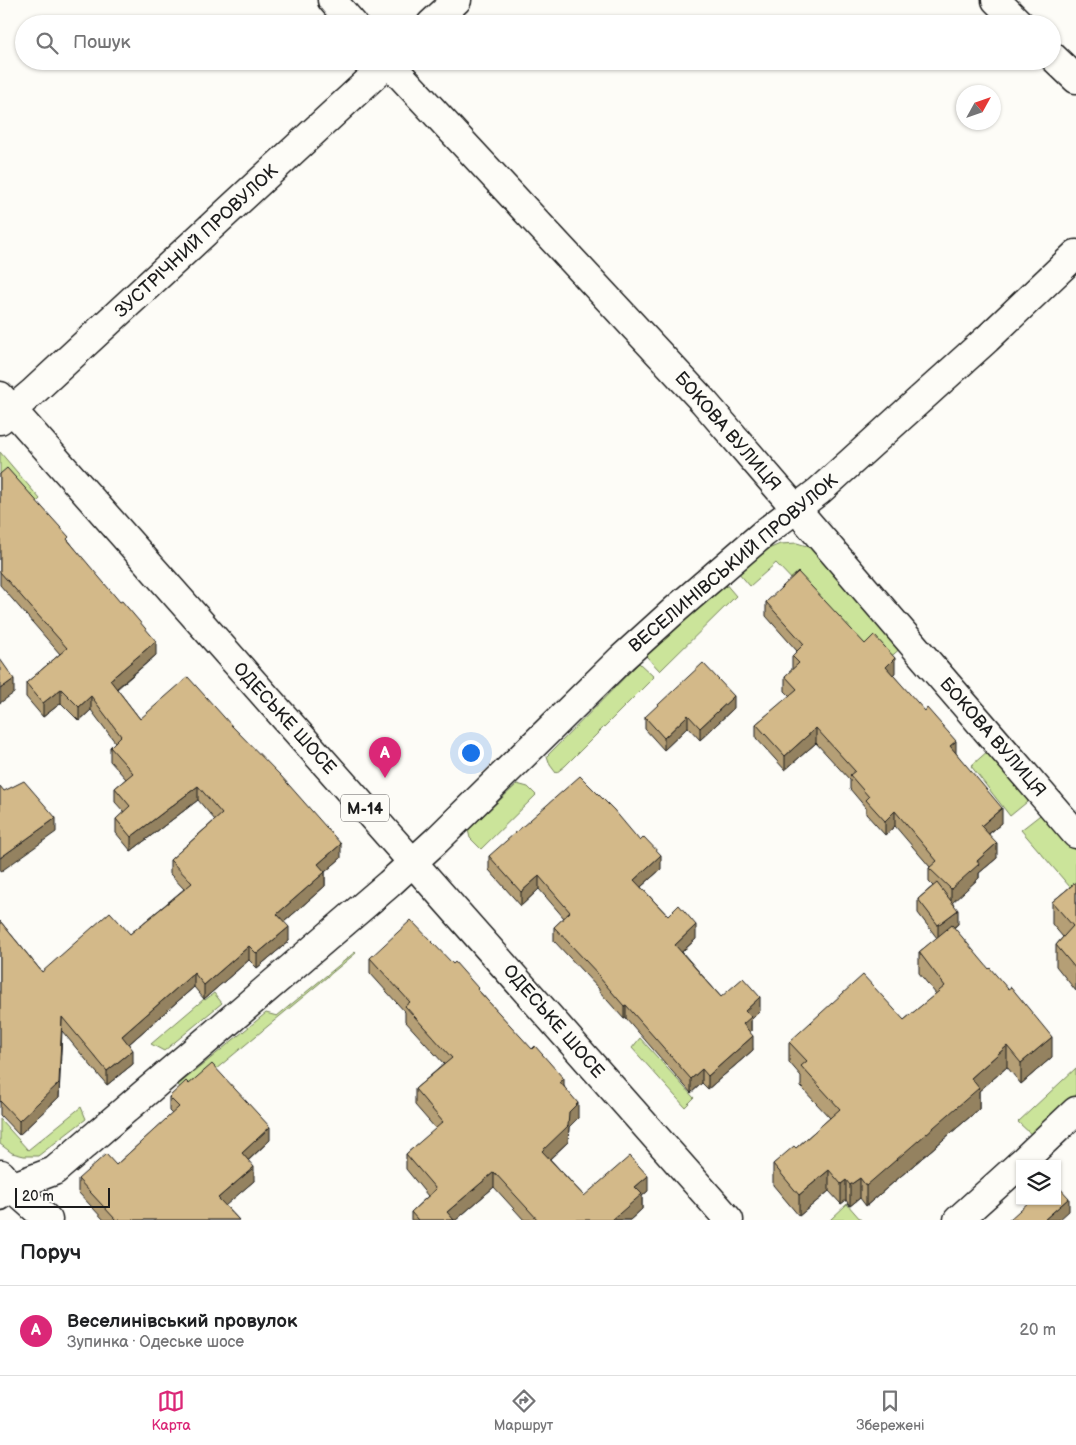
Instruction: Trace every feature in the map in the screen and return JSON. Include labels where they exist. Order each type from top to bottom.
[{"type":"main road","points":[[332,0],[346,15]]},
{"type":"main road","points":[[441,15],[457,0]]},
{"type":"main road","points":[[996,0],[1011,15]]},
{"type":"main road","points":[[1061,65],[1076,79]]},
{"type":"main road","name":"ЗУСТРІЧНИЙ ПРОВУЛОК","points":[[4,408],[32,393],[380,70]]},
{"type":"main road","name":"БОКОВА ВУЛИЦЯ","points":[[396,70],[704,402],[1076,834]]},
{"type":"main road","name":"ВЕСЕЛИНІВСЬКИЙ ПРОВУЛОК","points":[[4,1186],[54,1171],[413,862],[636,646],[736,557],[819,491],[972,352],[1076,254]]},
{"type":"main road","name":"ОДЕСЬКЕ ШОСЕ","points":[[4,408],[413,862],[729,1220]]},
{"type":"main road","points":[[1024,1160],[1076,1111]]},
{"type":"main road","points":[[958,1220],[1016,1168]]},
{"type":"main road","points":[[4,1186],[48,1220]]},
{"type":"green space","points":[[0,452],[40,499],[31,508],[0,475]]},
{"type":"green space","points":[[797,543],[819,552],[903,646],[886,661],[865,656],[776,563],[750,586],[738,572],[766,550],[780,544]]},
{"type":"green space","points":[[724,582],[736,596],[660,671],[646,656],[675,623]]},
{"type":"green space","points":[[639,663],[654,677],[556,773],[550,765],[547,756]]},
{"type":"green space","points":[[990,749],[1032,798],[1010,816],[971,766]]},
{"type":"green space","points":[[517,784],[528,787],[536,795],[481,849],[470,838],[468,830]]},
{"type":"green space","points":[[1044,812],[1076,850],[1076,894],[1021,830]]},
{"type":"green space","points":[[355,952],[186,1094],[178,1085],[266,1013],[277,1016]]},
{"type":"green space","points":[[214,993],[222,1003],[164,1051],[151,1044],[204,999]]},
{"type":"green space","points":[[640,1038],[694,1098],[685,1107],[632,1048]]},
{"type":"green space","points":[[1076,1068],[1076,1096],[1033,1136],[1018,1122]]},
{"type":"green space","points":[[81,1107],[86,1119],[38,1156],[24,1156],[12,1153],[0,1144],[0,1119],[28,1150]]},
{"type":"green space","points":[[847,1204],[861,1220],[830,1220]]},
{"type":"building","points":[[7,468],[69,537],[67,539],[156,641],[110,680],[140,719],[188,677],[281,776],[341,844],[318,864],[325,872],[277,914],[289,927],[257,954],[249,946],[204,985],[194,973],[122,1036],[133,1050],[107,1071],[62,1017],[59,1083],[19,1121],[0,1101],[0,921],[42,972],[110,912],[130,934],[192,883],[170,860],[222,814],[198,786],[131,837],[116,819],[130,806],[115,788],[133,773],[110,747],[121,736],[91,696],[79,707],[61,689],[43,703],[26,683],[67,648],[0,572],[0,474]]},
{"type":"building","points":[[798,572],[865,644],[874,635],[895,658],[886,667],[925,711],[927,708],[956,741],[950,746],[1002,808],[981,826],[997,843],[977,861],[979,864],[951,889],[929,868],[937,861],[895,811],[885,821],[866,800],[869,797],[850,775],[855,771],[816,728],[785,756],[756,724],[797,689],[785,676],[799,663],[792,656],[804,644],[766,602]]},
{"type":"building","points":[[0,659],[14,679],[0,689]]},
{"type":"building","points":[[703,663],[734,696],[700,728],[688,715],[664,738],[645,717]]},
{"type":"building","points":[[580,776],[614,810],[640,841],[644,837],[661,855],[634,880],[668,916],[679,905],[696,925],[675,945],[721,997],[743,978],[760,997],[745,1011],[751,1017],[743,1024],[753,1036],[708,1076],[702,1069],[691,1079],[554,927],[570,912],[539,876],[521,892],[489,856]]},
{"type":"building","points":[[24,781],[56,818],[0,858],[0,786],[4,791]]},
{"type":"building","points":[[1076,882],[1076,969],[1056,945],[1073,926],[1052,902]]},
{"type":"building","points":[[937,883],[958,910],[938,925],[918,899]]},
{"type":"building","points":[[411,920],[453,964],[455,962],[532,1049],[535,1046],[564,1079],[560,1082],[578,1103],[569,1112],[568,1126],[542,1151],[584,1196],[630,1156],[648,1176],[635,1187],[642,1194],[612,1220],[538,1220],[494,1172],[447,1212],[454,1220],[418,1220],[411,1212],[436,1189],[406,1154],[443,1122],[415,1089],[452,1058],[405,1006],[410,1002],[370,958]]},
{"type":"building","points":[[952,925],[1008,989],[1011,987],[1052,1037],[1021,1063],[1007,1046],[971,1078],[979,1088],[866,1186],[860,1178],[850,1185],[846,1180],[841,1184],[829,1170],[799,1195],[773,1164],[794,1146],[796,1148],[840,1109],[801,1066],[807,1061],[789,1042],[863,975],[904,1020],[945,986],[919,952]]},
{"type":"building","points":[[212,1064],[270,1127],[242,1153],[254,1167],[218,1198],[239,1220],[116,1220],[78,1179],[106,1154],[116,1165],[179,1107],[169,1097],[186,1081],[189,1084]]},
{"type":"building","points":[[1061,1189],[1069,1198],[1044,1220],[1009,1220],[1026,1205],[1061,1205]]},
{"type":"place","name":"Веселинівський провулок","points":[[385,778]]}]
